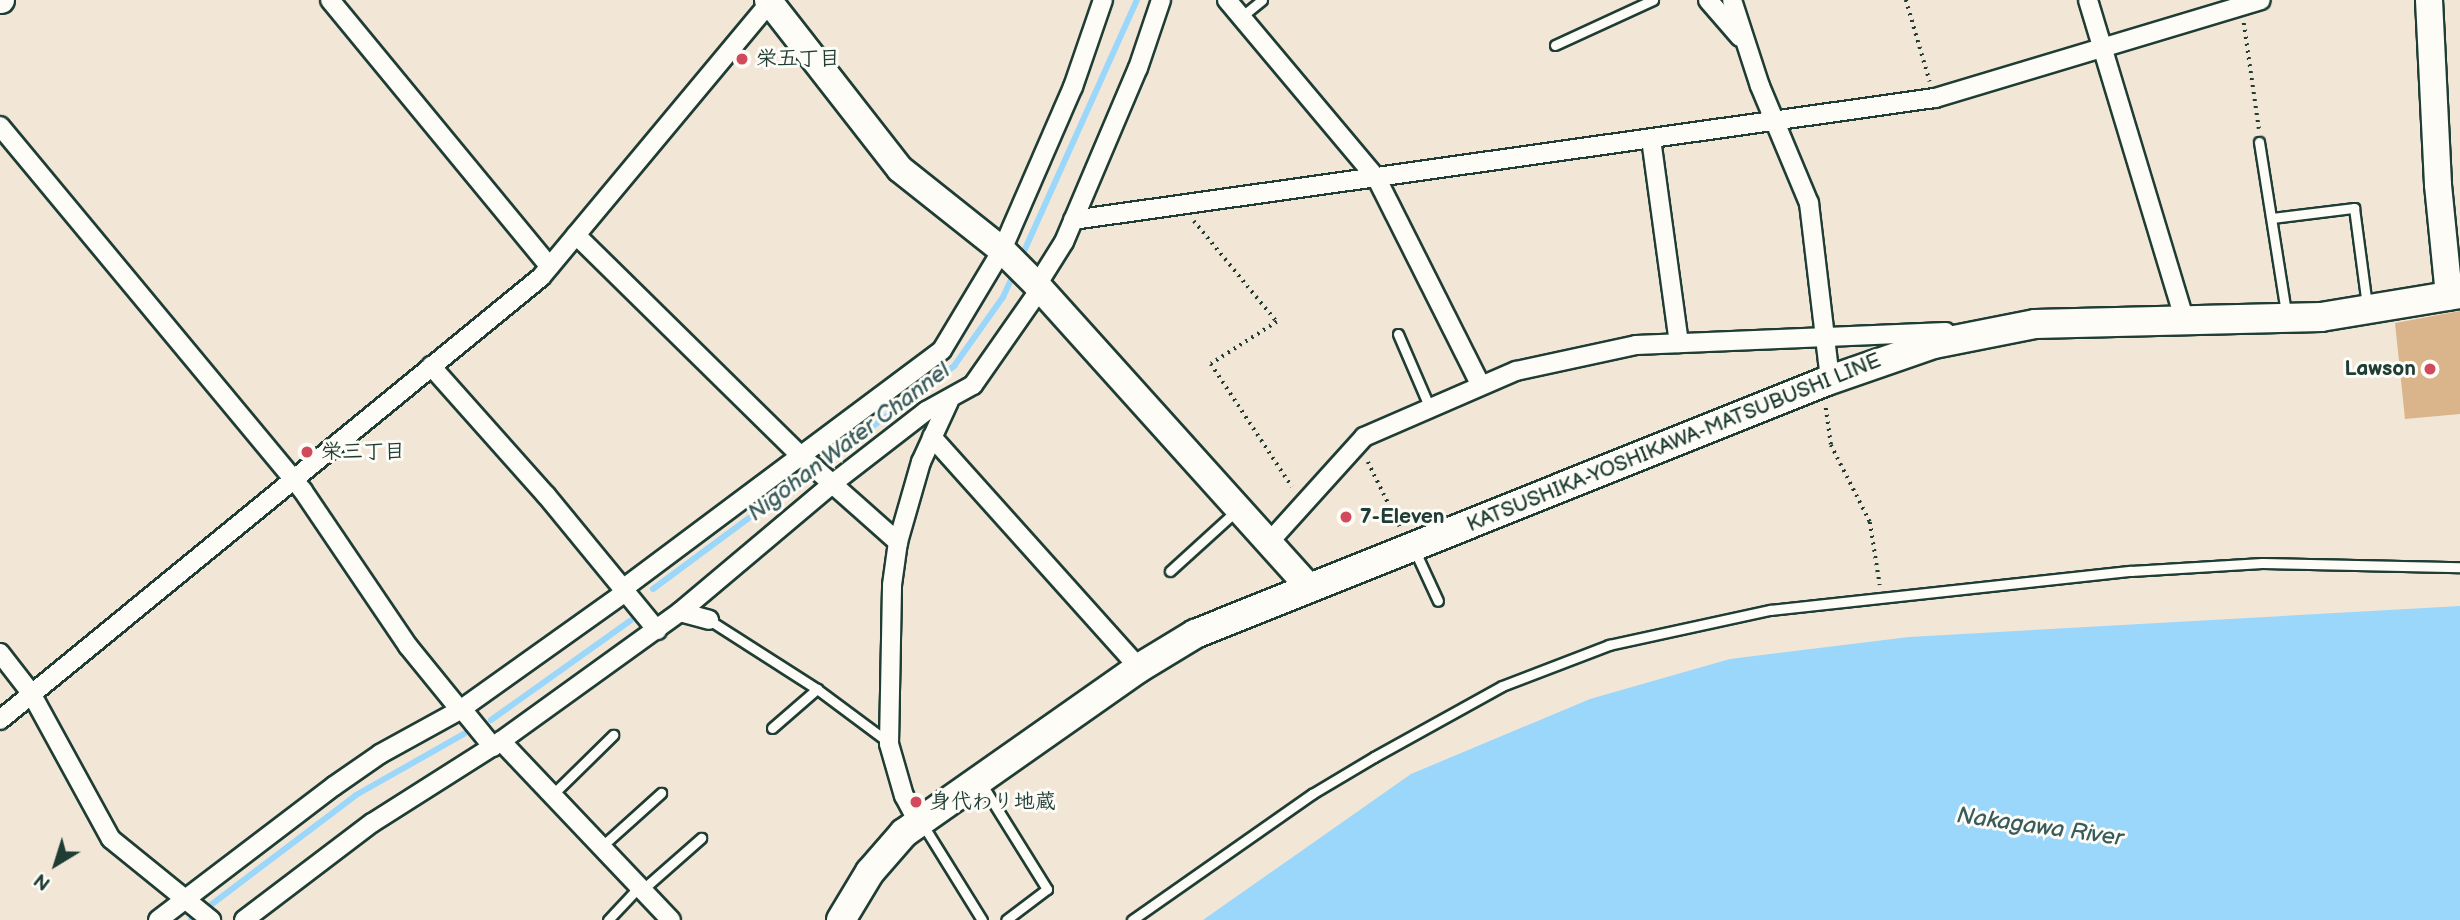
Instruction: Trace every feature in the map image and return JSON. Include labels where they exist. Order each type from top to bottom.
[{"type":"main road","name":"KATSUSHIKA-YOSHIKAWA-MATSUBUSHI LINE","points":[[841,920],[885,851],[919,821],[1139,668],[1195,634],[1827,381],[1985,331],[2086,320],[2184,317],[2287,319],[2368,311],[2455,295]]},
{"type":"street","points":[[330,0],[549,266]]},
{"type":"street","points":[[158,920],[183,897],[380,754],[461,709],[626,589],[942,350],[1002,250],[1073,87],[1103,0]]},
{"type":"street","points":[[244,920],[372,823],[497,744],[657,630],[832,484],[926,411],[949,401],[985,371],[1053,266],[1138,68],[1161,0]]},
{"type":"street","points":[[1227,0],[1377,179],[1480,384]]},
{"type":"street","points":[[1708,0],[1746,44]]},
{"type":"street","points":[[1732,0],[1774,121],[1809,203],[1827,381]]},
{"type":"street","points":[[2088,0],[2184,317]]},
{"type":"street","points":[[1073,220],[1935,98],[2260,0]]},
{"type":"street","points":[[2429,0],[2438,185],[2455,295]]},
{"type":"street","points":[[0,720],[549,266],[770,1],[900,169],[1002,250],[1039,287],[1271,540],[1310,588]]},
{"type":"street","points":[[0,126],[293,479],[339,540],[408,646],[461,709],[552,795],[671,920]]},
{"type":"street","points":[[1651,139],[1678,343]]},
{"type":"street","points":[[576,235],[801,456],[898,542]]},
{"type":"street","points":[[1271,540],[1358,442],[1429,406],[1516,371],[1636,345],[1823,335],[1985,331]]},
{"type":"street","points":[[430,366],[626,589],[657,630]]},
{"type":"street","points":[[919,821],[904,796],[889,744],[892,585],[898,542],[932,437],[949,401]]},
{"type":"street","points":[[932,437],[1139,668]]},
{"type":"street","points":[[680,612],[709,620]]},
{"type":"street","points":[[0,653],[32,694],[111,839],[211,920]]},
{"type":"lane","points":[[1241,17],[1262,0]]},
{"type":"lane","points":[[1555,46],[1653,0]]},
{"type":"lane","points":[[2259,142],[2287,319]]},
{"type":"lane","points":[[2272,218],[2354,208],[2368,311]]},
{"type":"lane","points":[[1398,334],[1429,406]]},
{"type":"lane","points":[[1170,571],[1241,507]]},
{"type":"lane","points":[[1411,547],[1438,601]]},
{"type":"lane","points":[[1132,920],[1312,794],[1542,668],[1609,645],[1770,610],[2131,571],[2262,563],[2460,567]]},
{"type":"lane","points":[[709,620],[817,689],[889,744]]},
{"type":"lane","points":[[772,728],[817,689]]},
{"type":"lane","points":[[552,795],[613,735]]},
{"type":"lane","points":[[980,781],[1047,889],[1006,920]]},
{"type":"lane","points":[[601,847],[661,793]]},
{"type":"lane","points":[[919,821],[982,920]]},
{"type":"lane","points":[[608,920],[641,888],[701,838]]},
{"type":"path","points":[[1906,0],[1933,89]]},
{"type":"path","points":[[2242,6],[2259,142]]},
{"type":"path","points":[[1187,205],[1188,214],[1277,322],[1211,364],[1303,503]]},
{"type":"path","points":[[1827,381],[1831,445],[1870,522],[1882,598]]},
{"type":"path","points":[[1358,442],[1411,547]]},
{"type":"water","name":"Nakagawa River","points":[[2460,606],[2460,920],[1203,920],[1411,774],[1590,699],[1730,659],[1909,637]]},
{"type":"building","name":"Lawson","points":[[2460,311],[2460,414],[2405,419],[2395,323]]},
{"type":"waterway","name":"Nigohan Water Channel","points":[[1021,258],[1137,0]]},
{"type":"waterway","name":"Nigohan Water Channel","points":[[653,589],[954,366],[1003,297],[1015,271]]},
{"type":"waterway","name":"Nigohan Water Channel","points":[[491,720],[630,621]]},
{"type":"waterway","name":"Nigohan Water Channel","points":[[191,920],[356,795],[464,734]]},
{"type":"place","name":"栄五丁目","points":[[742,59]]},
{"type":"place","name":"Lawson","points":[[2430,369]]},
{"type":"place","name":"栄三丁目","points":[[307,452]]},
{"type":"place","name":"7-Eleven","points":[[1346,517]]},
{"type":"place","name":"身代わり地蔵","points":[[916,802]]}]
